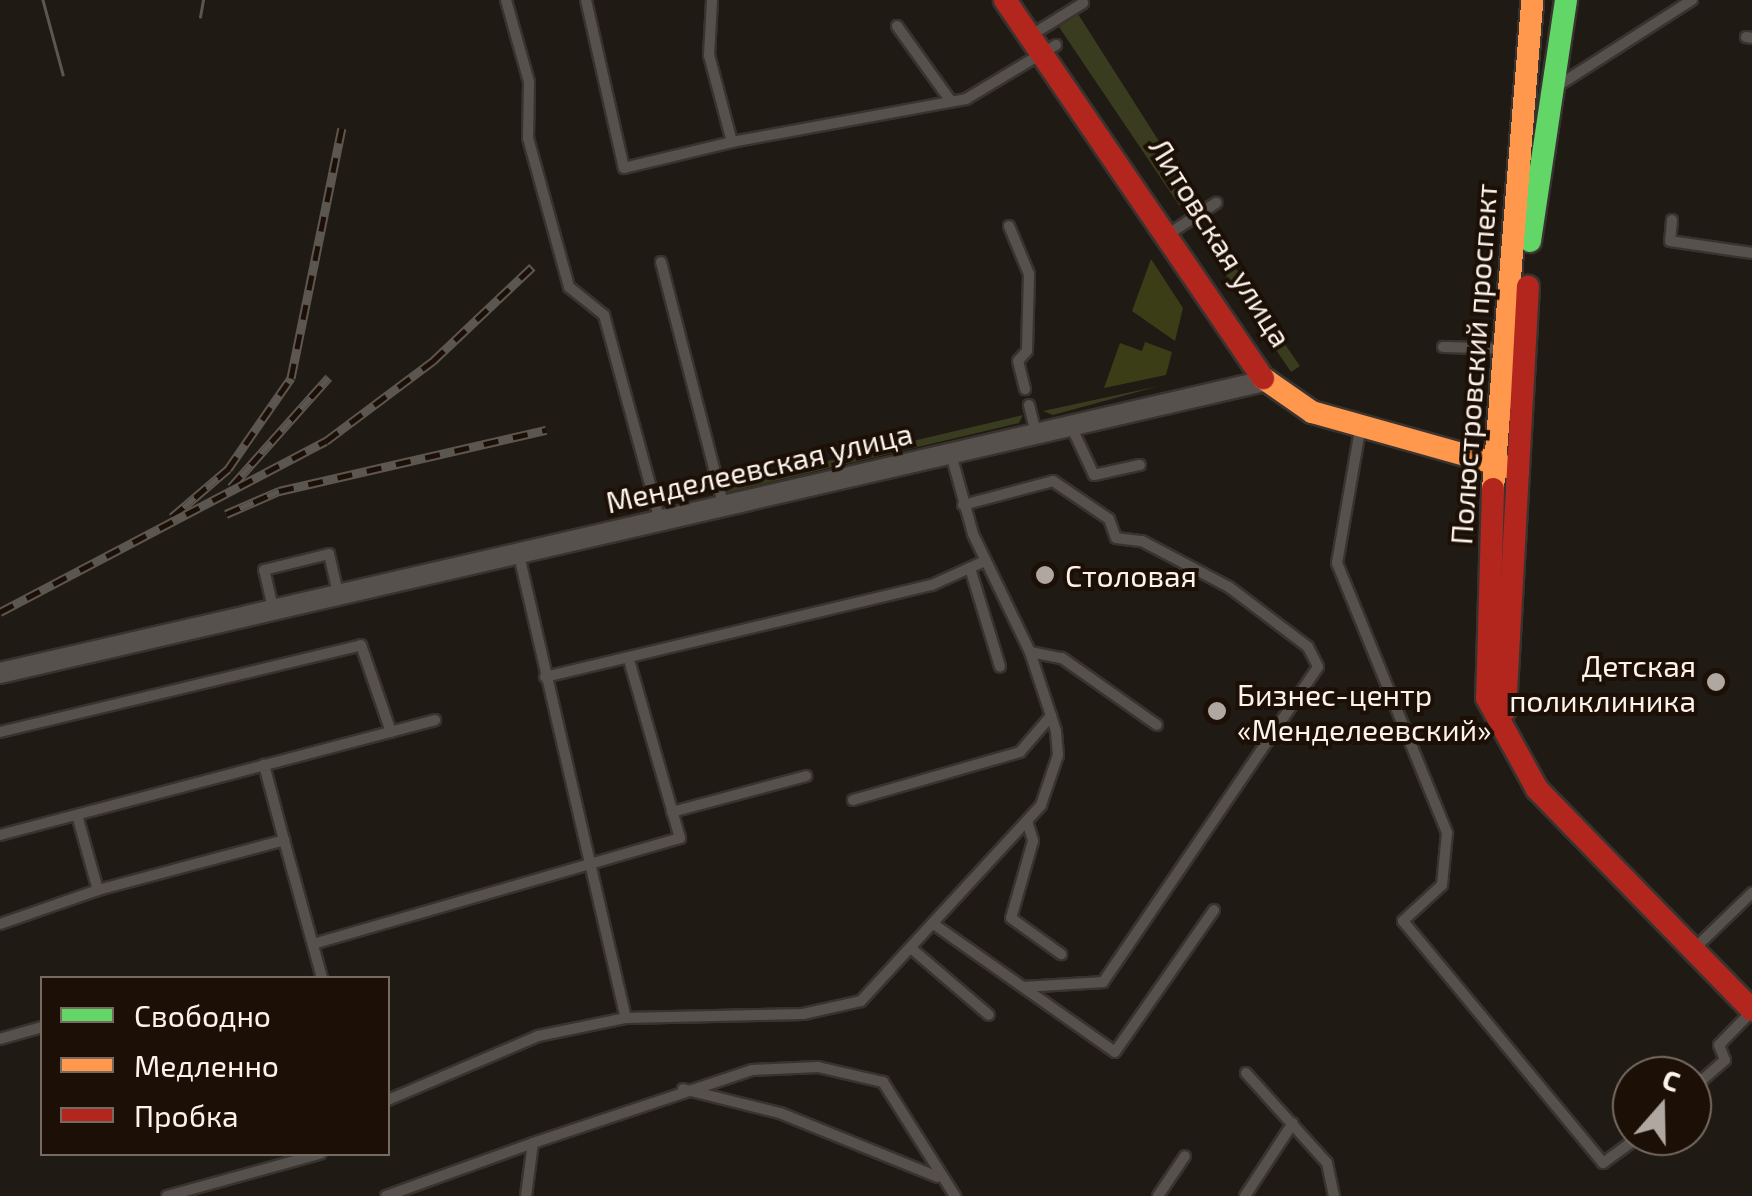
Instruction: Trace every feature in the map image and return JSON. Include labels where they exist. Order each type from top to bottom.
[{"type":"main road","name":"Литовская улица","points":[[1005,0],[1043,41],[1171,232],[1265,355],[1270,380]]},
{"type":"main road","name":"Литовская улица","points":[[1026,0],[1043,41]]},
{"type":"main road","name":"Полюстровский проспект","points":[[1532,0],[1494,468],[1486,698],[1536,789],[1752,1011]]},
{"type":"main road","name":"Полюстровский проспект","points":[[1503,728],[1533,213],[1559,86],[1566,0]]},
{"type":"main road","points":[[1270,380],[1312,412],[1494,468],[1518,470]]},
{"type":"street","name":"Менделеевская улица","points":[[0,673],[518,550],[724,507],[1270,380]]},
{"type":"lane","points":[[506,0],[529,82],[528,138],[569,287],[604,316],[660,521]]},
{"type":"lane","points":[[586,0],[624,168],[732,142],[950,100],[1043,41],[1084,3]]},
{"type":"lane","points":[[712,0],[710,55],[732,142]]},
{"type":"lane","points":[[1559,86],[1692,0]]},
{"type":"lane","points":[[897,26],[950,100]]},
{"type":"lane","points":[[1171,232],[1216,204]]},
{"type":"lane","points":[[1672,220],[1670,241],[1752,253]]},
{"type":"lane","points":[[1009,226],[1029,274],[1027,351],[1018,360],[1025,389]]},
{"type":"lane","points":[[661,262],[724,507]]},
{"type":"lane","points":[[1442,348],[1503,350]]},
{"type":"lane","points":[[1029,405],[1036,434]]},
{"type":"lane","points":[[1071,426],[1094,475],[1140,465]]},
{"type":"lane","points":[[1360,429],[1337,563],[1447,833],[1442,885],[1403,922],[1603,1163],[1613,1156]]},
{"type":"lane","points":[[390,1099],[538,1036],[626,1018],[803,1014],[860,1001],[936,925],[1027,821],[1053,782],[1051,716],[1030,652],[985,561],[963,505],[952,454]]},
{"type":"lane","points":[[963,505],[1053,481],[1109,518],[1116,538],[1142,541],[1228,587],[1308,647],[1318,667],[1102,982],[1024,987]]},
{"type":"lane","points":[[518,550],[626,1018]]},
{"type":"lane","points":[[273,608],[264,570],[328,554],[338,592]]},
{"type":"lane","points":[[546,677],[630,664],[985,561]]},
{"type":"lane","points":[[970,568],[1000,667]]},
{"type":"lane","points":[[0,732],[361,645],[390,732]]},
{"type":"lane","points":[[1030,652],[1062,658],[1157,726]]},
{"type":"lane","points":[[313,944],[680,838],[630,664]]},
{"type":"lane","points":[[853,800],[1020,752],[1051,716]]},
{"type":"lane","points":[[0,836],[435,720]]},
{"type":"lane","points":[[264,766],[321,976]]},
{"type":"lane","points":[[672,812],[806,776]]},
{"type":"lane","points":[[77,815],[98,890]]},
{"type":"lane","points":[[1027,821],[1033,841],[1011,918],[1060,954]]},
{"type":"lane","points":[[0,924],[98,890],[284,840]]},
{"type":"lane","points":[[1693,949],[1752,892]]},
{"type":"lane","points":[[936,925],[1115,1052],[1214,910]]},
{"type":"lane","points":[[912,949],[989,1015]]},
{"type":"lane","points":[[1712,1071],[1724,1060],[1719,1045],[1752,1011]]},
{"type":"lane","points":[[0,1039],[40,1028]]},
{"type":"lane","points":[[386,1196],[682,1089],[752,1070],[857,1073],[883,1082],[902,1105],[938,1177],[955,1196]]},
{"type":"lane","points":[[1246,1072],[1328,1163],[1334,1196]]},
{"type":"lane","points":[[682,1089],[780,1113],[938,1177]]},
{"type":"lane","points":[[1245,1196],[1293,1123]]},
{"type":"lane","points":[[526,1196],[533,1143]]},
{"type":"lane","points":[[167,1196],[313,1156]]},
{"type":"lane","points":[[1158,1196],[1186,1156]]},
{"type":"green space","points":[[1078,14],[1197,201],[1185,214],[1059,27]]},
{"type":"green space","points":[[1211,225],[1255,301],[1300,366],[1291,372],[1196,231]]},
{"type":"green space","points":[[1151,259],[1183,308],[1175,341],[1132,311]]},
{"type":"green space","points":[[1145,342],[1172,352],[1166,375],[1104,388],[1120,343],[1142,351]]},
{"type":"green space","points":[[1159,386],[1053,415],[1043,411]]},
{"type":"green space","points":[[1023,415],[1019,423],[728,492],[726,485]]},
{"type":"tram line","points":[[43,0],[63,74]]},
{"type":"tram line","points":[[200,17],[203,0]]},
{"type":"railway","points":[[172,517],[228,469],[291,378],[342,128]]},
{"type":"railway","points":[[0,612],[326,441],[433,361],[532,267]]},
{"type":"railway","points":[[231,487],[329,377]]},
{"type":"railway","points":[[226,514],[279,491],[546,430]]},
{"type":"traffic: fast","points":[[1530,241],[1566,0]]},
{"type":"traffic: slow","points":[[1493,489],[1532,0]]},
{"type":"traffic: slow","points":[[1263,378],[1312,412],[1518,470]]},
{"type":"traffic: jam","points":[[1005,0],[1263,378]]},
{"type":"traffic: jam","points":[[1505,710],[1528,287]]},
{"type":"traffic: jam","points":[[1493,489],[1487,698],[1537,789],[1752,1010]]},
{"type":"place","name":"Столовая","points":[[1045,575]]},
{"type":"place","name":"Детская поликлиника","points":[[1716,682]]},
{"type":"place","name":"Бизнес-центр «Менделеевский»","points":[[1217,711]]}]
